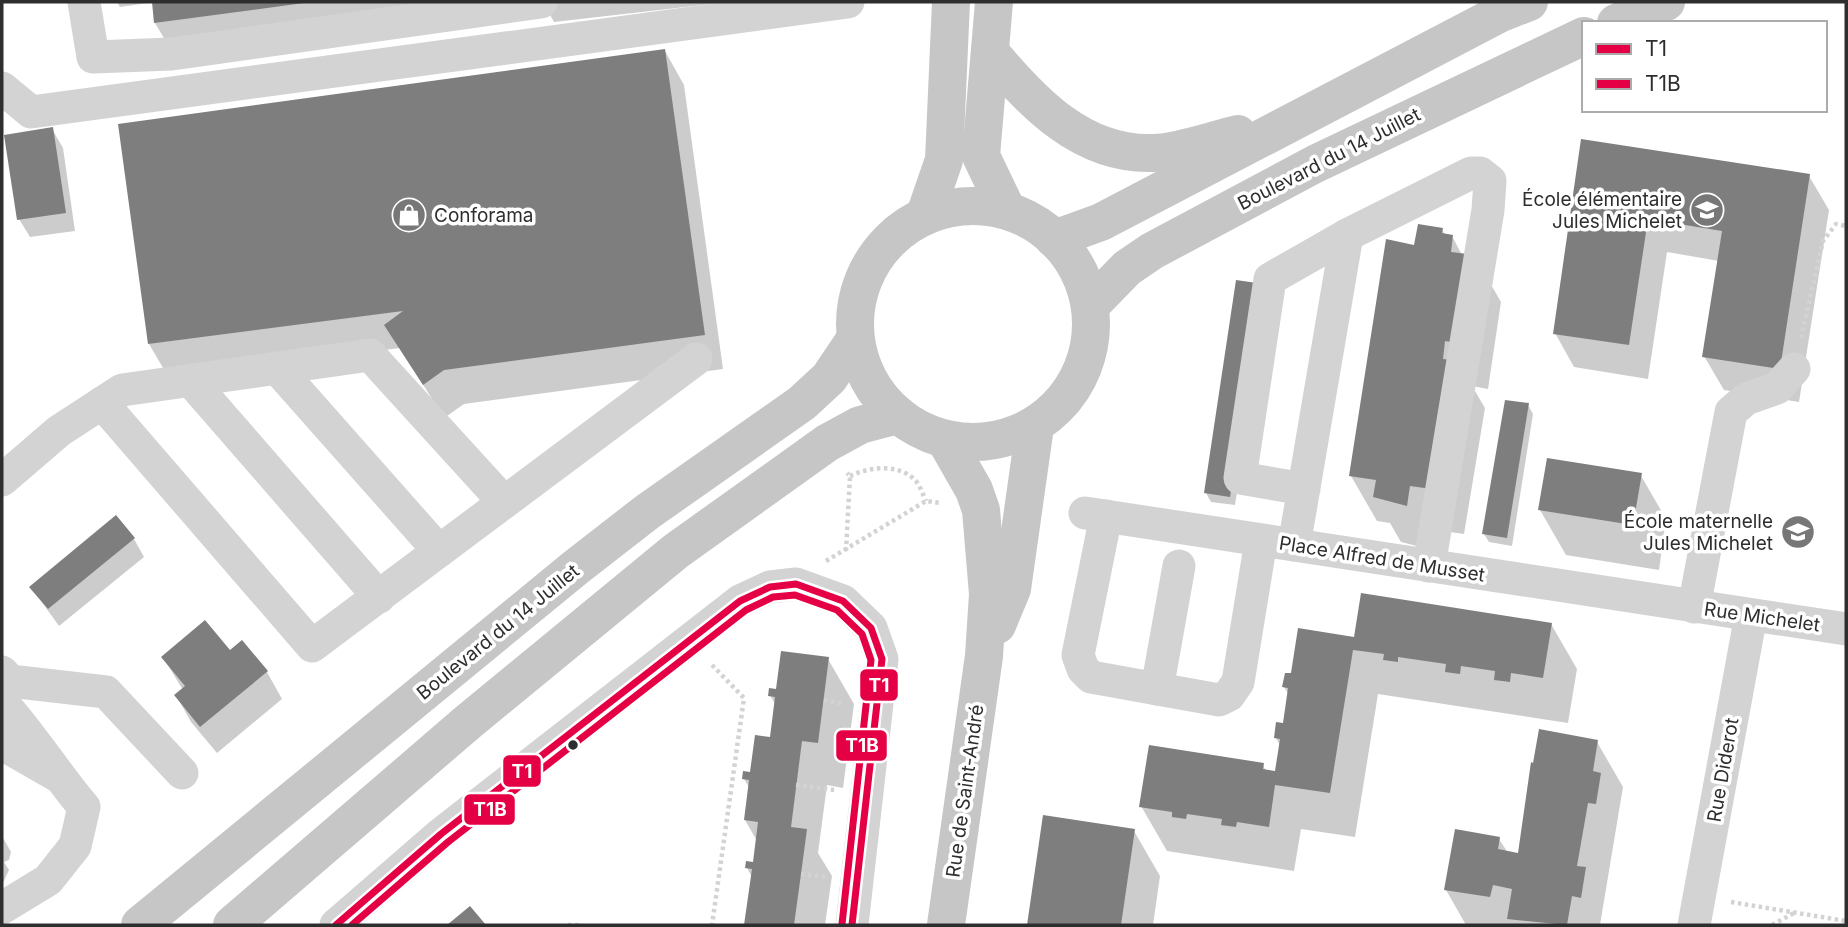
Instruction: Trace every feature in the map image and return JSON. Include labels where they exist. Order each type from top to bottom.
[{"type":"main road","points":[[925,215],[944,160],[951,2]]},
{"type":"main road","points":[[994,2],[981,156],[1005,206]]},
{"type":"main road","points":[[1054,239],[1101,222],[1501,13],[1529,2]]},
{"type":"main road","points":[[1621,21],[1666,2]]},
{"type":"main road","name":"Boulevard du 14 Juillet","points":[[1090,306],[1127,268],[1152,251],[1314,164],[1582,37]]},
{"type":"main road","points":[[990,52],[1026,95],[1048,114],[1086,139],[1118,150],[1155,153],[1292,121]]},
{"type":"main road","points":[[958,206],[1005,206],[1027,218],[1054,239],[1078,269],[1090,306],[1091,343],[1083,368],[1069,395],[1035,426],[992,442],[946,441],[898,415],[879,399],[863,372],[854,341],[853,315],[859,287],[875,256],[901,229],[925,215],[958,206]]},
{"type":"main road","name":"Boulevard du 14 Juillet","points":[[153,914],[585,560],[647,512],[802,402],[829,378],[854,341]]},
{"type":"main road","points":[[232,925],[468,722],[676,551],[827,443],[860,425],[898,415]]},
{"type":"main road","name":"Rue de Saint-André","points":[[984,656],[1012,589],[1035,426]]},
{"type":"main road","name":"Rue de Saint-André","points":[[946,441],[974,490],[981,510],[988,594],[984,656],[946,925]]},
{"type":"street","points":[[84,2],[93,57],[172,54],[541,2]]},
{"type":"street","points":[[2,88],[32,111],[848,2]]},
{"type":"street","points":[[1304,489],[1240,478],[1270,279],[1347,236],[1471,173],[1480,173],[1490,181],[1488,210],[1429,566]]},
{"type":"street","points":[[1294,545],[1347,236]]},
{"type":"street","points":[[2,480],[59,431],[122,390],[370,355],[504,502]]},
{"type":"street","points":[[102,403],[312,646],[696,359]]},
{"type":"street","points":[[277,368],[439,551]]},
{"type":"street","points":[[1687,605],[1731,412],[1746,399],[1777,388],[1794,369]]},
{"type":"street","points":[[191,381],[379,597]]},
{"type":"street","name":"Place Alfred de Musset","points":[[1157,689],[1091,677],[1083,669],[1078,655],[1095,515],[1687,605]]},
{"type":"street","points":[[1179,566],[1157,689],[1219,700],[1229,695],[1238,682],[1261,541]]},
{"type":"street","points":[[335,925],[441,834],[740,601],[770,587],[796,583],[843,601],[871,628],[882,659],[852,925]]},
{"type":"street","name":"Rue Michelet","points":[[1687,605],[1846,629]]},
{"type":"street","name":"Rue Diderot","points":[[1697,911],[1751,615]]},
{"type":"street","points":[[2,672],[10,681],[106,692],[182,773]]},
{"type":"street","points":[[2,702],[32,735],[56,775],[85,807],[75,846],[48,880],[2,908]]},
{"type":"street","points":[[2,744],[56,775]]},
{"type":"street","points":[[128,925],[153,914]]},
{"type":"path","points":[[1794,369],[1823,241],[1836,225],[1846,226]]},
{"type":"path","points":[[827,443],[850,476],[846,551]]},
{"type":"path","points":[[850,476],[863,470],[892,468],[916,480],[926,501]]},
{"type":"path","points":[[808,588],[824,562],[926,501],[981,510]]},
{"type":"path","points":[[693,638],[715,671],[744,698],[712,925]]},
{"type":"path","points":[[824,700],[852,706]]},
{"type":"path","points":[[796,785],[840,791]]},
{"type":"path","points":[[801,874],[835,879]]},
{"type":"path","points":[[1697,911],[1795,913],[1846,921]]},
{"type":"path","points":[[1772,925],[1795,913]]},
{"type":"path","points":[[568,925],[582,925]]},
{"type":"building","points":[[152,2],[304,2],[304,3],[154,23]]},
{"type":"building","name":"Conforama","points":[[665,49],[705,335],[444,370],[423,385],[384,325],[403,311],[148,344],[118,124]]},
{"type":"building","points":[[53,127],[66,213],[17,220],[4,135]]},
{"type":"building","points":[[1581,139],[1810,174],[1780,369],[1702,357],[1722,231],[1648,219],[1629,345],[1553,334]]},
{"type":"building","points":[[1418,224],[1443,228],[1442,233],[1453,235],[1451,252],[1476,255],[1462,344],[1445,341],[1443,359],[1460,361],[1439,490],[1410,486],[1407,506],[1373,497],[1376,480],[1349,476],[1386,239],[1414,245]]},
{"type":"building","points":[[1236,280],[1264,284],[1230,497],[1204,493]]},
{"type":"building","points":[[1505,400],[1529,403],[1507,538],[1482,534]]},
{"type":"building","points":[[1547,458],[1642,473],[1633,525],[1538,510]]},
{"type":"building","points":[[116,515],[135,538],[48,609],[29,587]]},
{"type":"building","points":[[1361,593],[1552,623],[1543,678],[1511,673],[1510,682],[1494,680],[1495,671],[1461,666],[1460,674],[1445,672],[1446,664],[1398,657],[1398,662],[1383,660],[1384,654],[1353,650],[1330,793],[1275,785],[1269,827],[1237,822],[1236,827],[1221,825],[1222,819],[1187,814],[1186,819],[1172,817],[1172,812],[1139,807],[1149,745],[1264,763],[1263,769],[1275,771],[1280,739],[1274,738],[1276,722],[1283,723],[1288,688],[1282,687],[1285,673],[1291,673],[1298,628],[1354,637]]},
{"type":"building","points":[[205,620],[230,650],[242,640],[268,671],[200,727],[174,695],[185,686],[161,657]]},
{"type":"building","points":[[781,651],[829,657],[818,743],[802,741],[791,827],[807,829],[801,874],[794,925],[744,925],[752,869],[745,868],[746,861],[753,862],[758,822],[744,820],[749,780],[742,779],[743,771],[750,772],[755,735],[770,737],[775,697],[768,696],[769,688],[776,689]]},
{"type":"building","points":[[1539,729],[1598,740],[1593,771],[1601,773],[1596,804],[1588,803],[1577,866],[1586,867],[1581,898],[1572,896],[1567,925],[1507,919],[1512,889],[1493,885],[1490,897],[1444,890],[1455,829],[1500,837],[1498,849],[1518,853],[1531,762],[1533,763]]},
{"type":"building","points":[[1043,815],[1135,829],[1121,925],[1027,925]]},
{"type":"building","points":[[470,906],[486,925],[447,925]]},
{"type":"transit line","name":"T1","points":[[336,925],[441,834],[740,601],[770,587],[796,584],[843,601],[871,628],[882,659],[852,925]]},
{"type":"transit line","name":"T1B","points":[[352,925],[448,842],[746,610],[773,597],[795,595],[837,610],[862,634],[871,660],[842,924]]},
{"type":"place","name":"École élémentaire Jules Michelet","points":[[1707,210]]},
{"type":"place","name":"Conforama","points":[[409,215]]},
{"type":"place","name":"École maternelle Jules Michelet","points":[[1798,532]]}]
